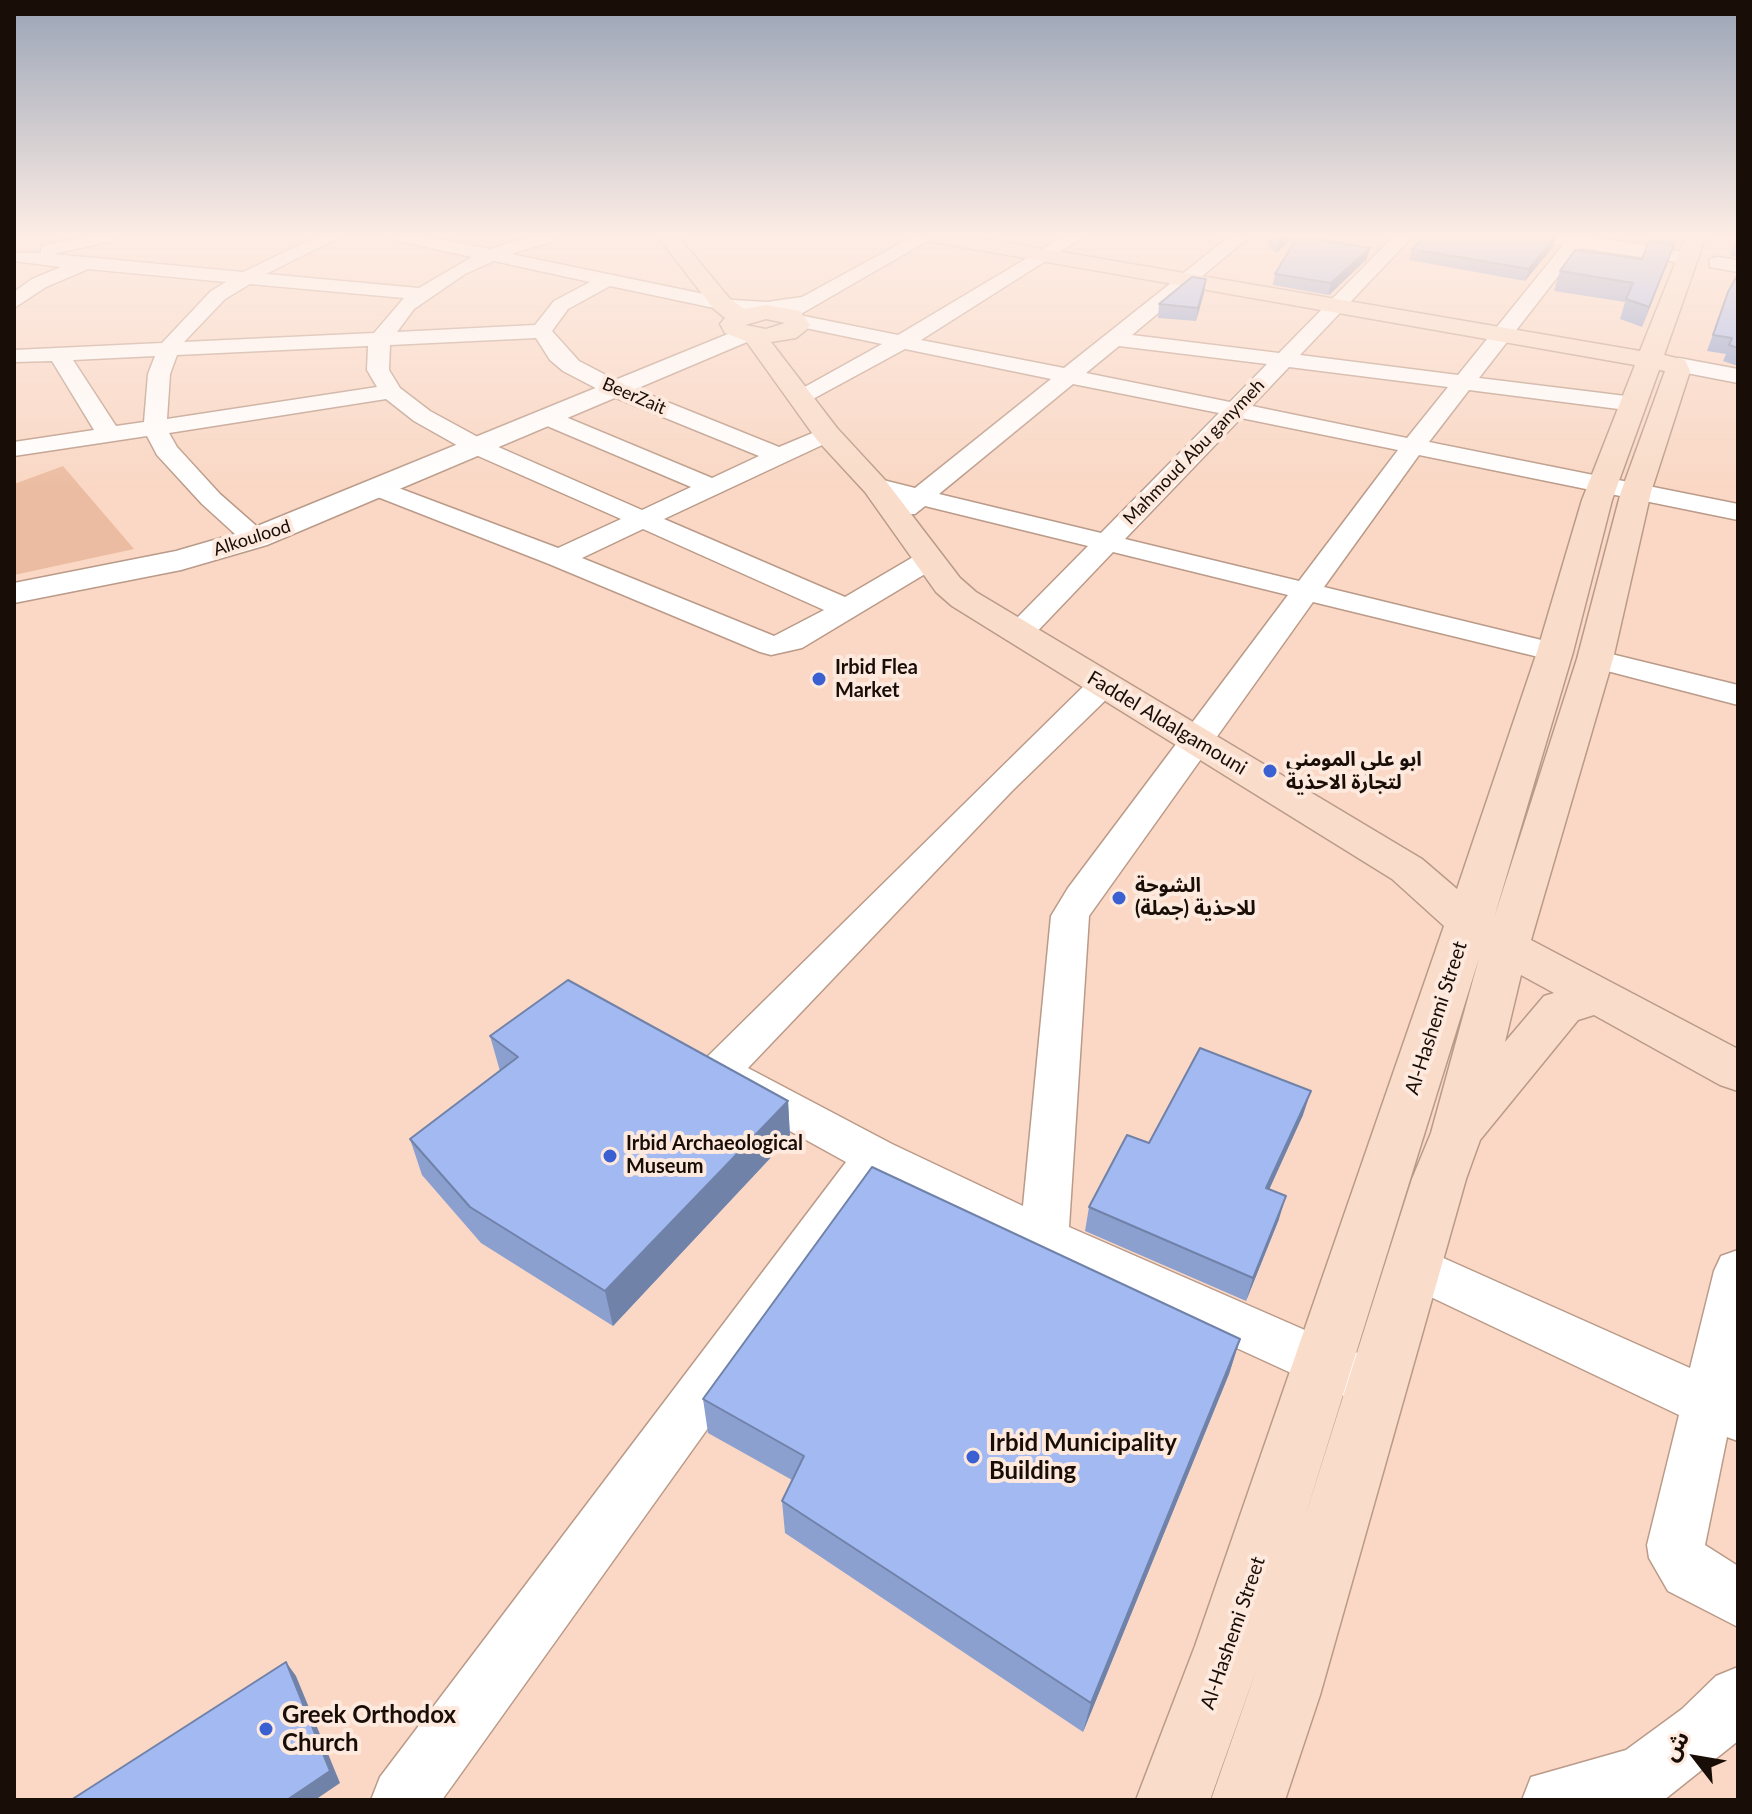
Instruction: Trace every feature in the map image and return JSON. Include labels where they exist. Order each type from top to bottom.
[{"type":"main road","name":"Faddel Aldalgamouni","points":[[738,321],[827,434],[897,499],[930,559],[948,585],[964,599],[1407,869],[1597,997],[1738,1072]]},
{"type":"main road","points":[[1416,321],[1664,363]]},
{"type":"main road","name":"Al-Hashemi Street","points":[[1619,488],[1664,363],[1683,321]]},
{"type":"main road","name":"Al-Hashemi Street","points":[[1262,1799],[1350,1374],[1575,656],[1619,488],[1634,404],[1664,363]]},
{"type":"main road","points":[[1489,927],[1738,1044]]},
{"type":"main road","name":"Al-Hashemi Street","points":[[1173,1800],[1230,1646],[1350,1374],[1412,1265],[1457,1133],[1489,927]]},
{"type":"main road","points":[[1457,1133],[1561,1008],[1597,997]]},
{"type":"street","points":[[191,321],[169,348],[156,386],[155,428],[166,450],[195,483],[256,538]]},
{"type":"street","points":[[394,321],[380,339],[377,365],[391,392],[430,421],[478,447],[847,609]]},
{"type":"street","points":[[14,356],[542,331],[550,321]]},
{"type":"street","name":"Alkoulood","points":[[14,593],[181,560],[256,538],[617,390],[727,321]]},
{"type":"street","points":[[831,321],[905,340],[1738,512]]},
{"type":"street","points":[[800,399],[936,321]]},
{"type":"street","points":[[897,499],[1072,374],[1138,321]]},
{"type":"street","name":"Mahmoud Abu ganymeh","points":[[1018,634],[1322,321]]},
{"type":"street","points":[[1044,1238],[1070,916],[1305,591],[1512,321]]},
{"type":"street","name":"BeerZait","points":[[542,331],[565,361],[617,390],[777,455]]},
{"type":"street","points":[[1117,339],[1634,404]]},
{"type":"street","points":[[59,354],[109,435]]},
{"type":"street","points":[[1664,363],[1738,376]]},
{"type":"street","points":[[14,449],[391,392]]},
{"type":"street","points":[[548,418],[713,487]]},
{"type":"street","points":[[559,558],[645,521],[777,455],[827,434]]},
{"type":"street","points":[[379,489],[559,558],[771,646],[791,642],[930,559]]},
{"type":"street","points":[[897,499],[1107,543],[1738,695]]},
{"type":"street","points":[[1104,684],[989,795],[718,1072],[876,1157],[1044,1238],[1350,1374]]},
{"type":"street","points":[[403,1800],[876,1157]]},
{"type":"street","points":[[1412,1265],[1724,1409]]},
{"type":"street","points":[[1738,1271],[1724,1409],[1676,1545],[1678,1558],[1688,1571],[1738,1598]]},
{"type":"street","points":[[1554,1800],[1641,1778],[1704,1731],[1738,1698]]},
{"type":"shaded area","points":[[63,466],[134,549],[14,575],[14,484]]},
{"type":"building","points":[[1718,321],[1738,321],[1738,348],[1729,345],[1732,338],[1713,335]]},
{"type":"building","name":"Irbid Archaeological Museum","points":[[568,980],[788,1101],[605,1291],[470,1207],[410,1139],[518,1057],[490,1036]]},
{"type":"building","points":[[1200,1048],[1311,1091],[1266,1188],[1286,1196],[1253,1278],[1089,1207],[1127,1135],[1149,1143]]},
{"type":"building","name":"Irbid Municipality Building","points":[[872,1167],[1240,1339],[1091,1703],[782,1501],[804,1456],[703,1399]]},
{"type":"building","name":"Greek Orthodox Church","points":[[286,1662],[330,1771],[287,1800],[71,1800]]},
{"type":"place","name":"Irbid Flea Market","points":[[819,679]]},
{"type":"place","name":"ابو علي المومني لتجارة الاحذية","points":[[1270,771]]},
{"type":"place","name":"الشوحة للاحذية (جملة)","points":[[1119,898]]},
{"type":"place","name":"Irbid Archaeological Museum","points":[[610,1156]]},
{"type":"place","name":"Irbid Municipality Building","points":[[973,1457]]},
{"type":"place","name":"Greek Orthodox Church","points":[[266,1729]]}]
